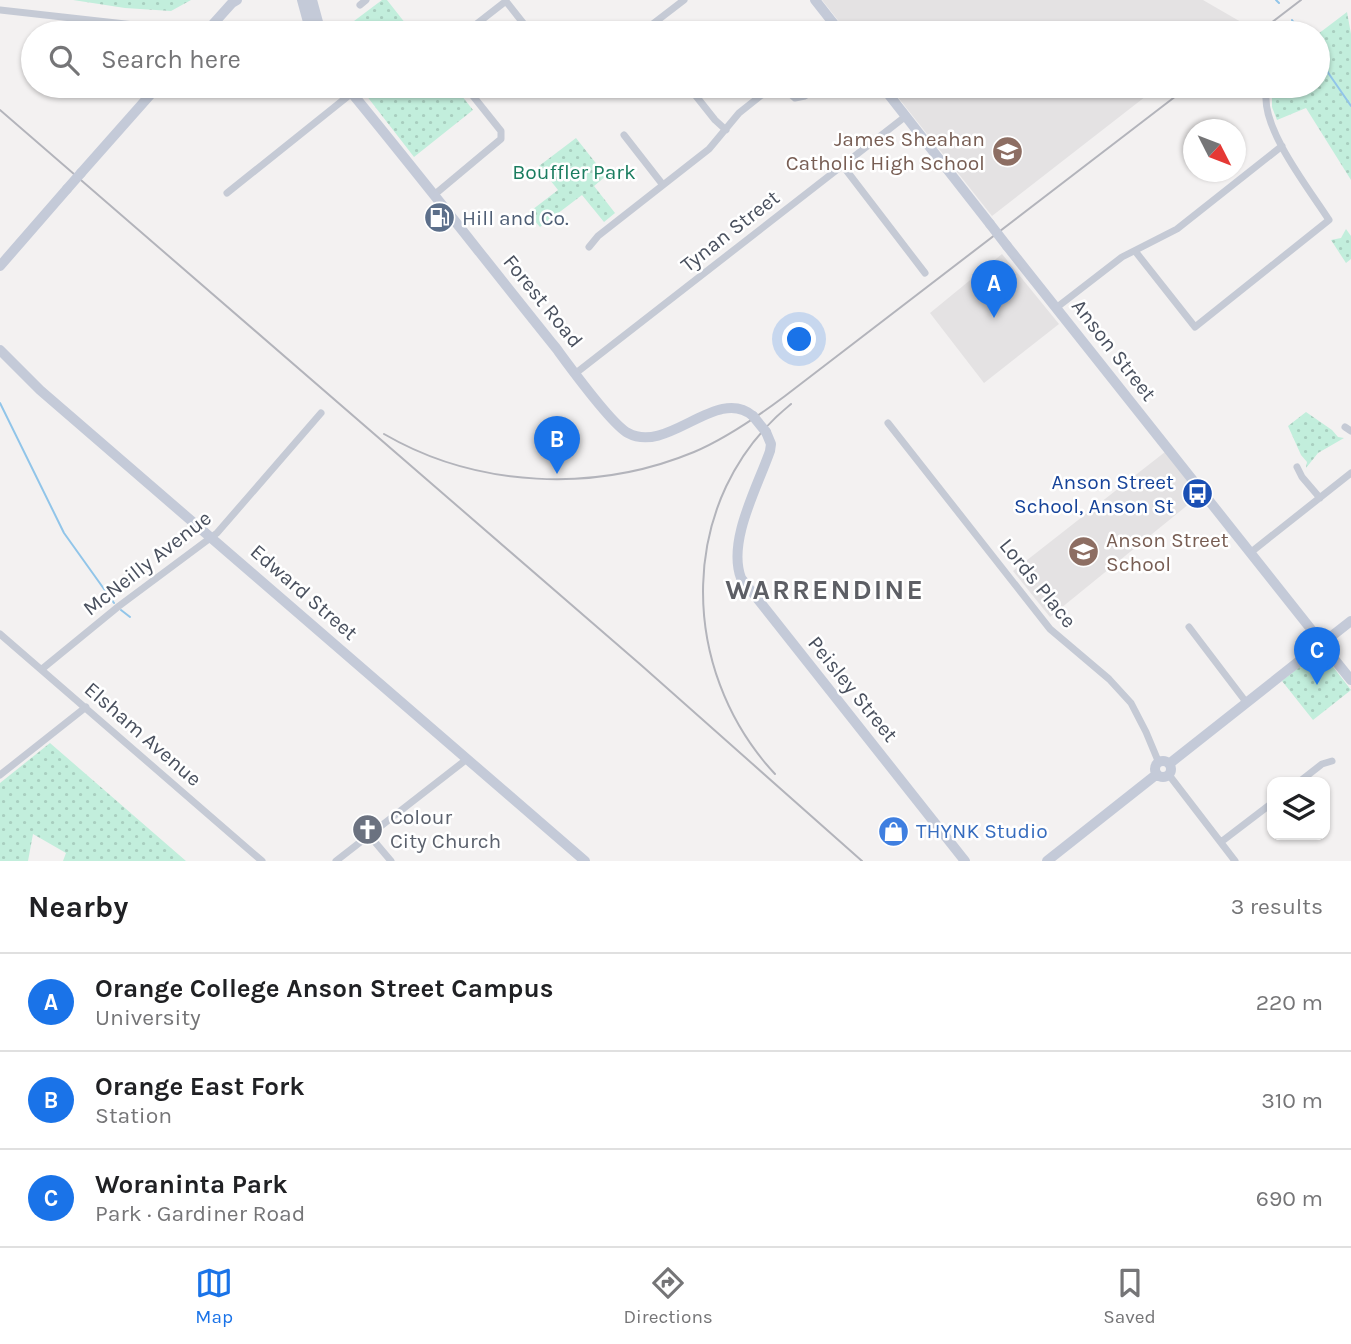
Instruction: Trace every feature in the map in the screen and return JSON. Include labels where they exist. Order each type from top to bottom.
[{"type":"street","points":[[302,0],[308,21]]},
{"type":"street","points":[[312,0],[318,21]]},
{"type":"street","points":[[480,21],[505,0],[522,21]]},
{"type":"street","points":[[657,21],[684,0]]},
{"type":"street","points":[[815,0],[832,21]]},
{"type":"street","points":[[216,21],[234,1]]},
{"type":"street","points":[[0,10],[93,21]]},
{"type":"street","points":[[0,266],[147,98]]},
{"type":"street","points":[[227,193],[338,98]]},
{"type":"street","name":"Forest Road","points":[[356,98],[618,426],[638,437],[657,436],[727,408],[742,409],[753,416]]},
{"type":"street","points":[[434,195],[501,139],[501,131],[475,98]]},
{"type":"street","points":[[698,98],[726,130]]},
{"type":"street","points":[[589,247],[598,236],[709,149],[743,109],[757,98]]},
{"type":"street","name":"Anson Street","points":[[892,98],[1351,680]]},
{"type":"street","points":[[1266,98],[1268,118],[1282,146],[1335,228]]},
{"type":"street","name":"Tynan Street","points":[[576,373],[906,116]]},
{"type":"street","points":[[624,135],[663,185]]},
{"type":"street","points":[[1056,308],[1122,257],[1177,229],[1282,146]]},
{"type":"street","points":[[843,166],[925,273]]},
{"type":"street","points":[[1135,251],[1195,327],[1329,220]]},
{"type":"street","name":"Edward Street","points":[[0,350],[40,390],[584,861]]},
{"type":"street","name":"McNeilly Avenue","points":[[42,669],[217,533],[321,413]]},
{"type":"street","name":"Peisley Street","points":[[753,416],[771,443],[749,505],[739,547],[738,568],[741,578],[965,861]]},
{"type":"street","name":"Lords Place","points":[[888,423],[1050,629],[1109,679],[1131,703],[1163,769],[1236,861]]},
{"type":"street","points":[[1297,467],[1320,498]]},
{"type":"street","points":[[1250,553],[1351,473]]},
{"type":"street","points":[[1047,861],[1351,621]]},
{"type":"street","points":[[1189,627],[1247,702]]},
{"type":"street","name":"Elsham Avenue","points":[[0,634],[262,861]]},
{"type":"street","points":[[0,775],[86,708]]},
{"type":"street","points":[[336,861],[467,759]]},
{"type":"street","points":[[1305,777],[1322,764],[1332,761]]},
{"type":"street","points":[[1221,842],[1267,807]]},
{"type":"street","points":[[369,835],[391,861]]},
{"type":"shaded area","points":[[822,0],[1203,0],[1239,21],[839,21]]},
{"type":"shaded area","name":"James Sheahan Catholic High School","points":[[899,98],[1144,98],[992,216]]},
{"type":"shaded area","points":[[1002,254],[1059,324],[984,383],[930,313]]},
{"type":"shaded area","name":"Anson Street School","points":[[1165,452],[1200,495],[1050,617],[1013,571]]},
{"type":"green space","points":[[73,0],[191,0],[171,11],[125,8]]},
{"type":"green space","points":[[382,0],[387,0],[404,21],[354,21]]},
{"type":"green space","points":[[1347,12],[1351,34],[1351,180],[1306,108],[1277,120],[1272,107],[1272,98],[1330,98],[1330,25]]},
{"type":"green space","points":[[368,98],[464,98],[473,110],[414,157]]},
{"type":"green space","name":"Bouffler Park","points":[[576,138],[606,176],[594,186],[615,213],[604,222],[582,195],[540,227],[528,213],[558,190],[539,166]]},
{"type":"green space","points":[[1346,229],[1351,236],[1351,259],[1346,263],[1331,240],[1341,238]]},
{"type":"green space","points":[[1306,412],[1338,437],[1344,438],[1318,453],[1306,468],[1307,462],[1288,426]]},
{"type":"green space","points":[[1320,650],[1351,690],[1313,720],[1282,681]]},
{"type":"green space","points":[[50,743],[186,861],[63,861],[66,853],[33,834],[28,861],[0,861],[0,783]]},
{"type":"waterway","points":[[1276,0],[1279,3]]},
{"type":"waterway","points":[[1330,75],[1351,106]]},
{"type":"waterway","points":[[0,403],[64,533],[114,603]]},
{"type":"waterway","points":[[121,610],[130,617]]},
{"type":"railway","points":[[1274,21],[1301,0]]},
{"type":"railway","points":[[384,434],[420,452],[458,465],[537,479],[577,479],[617,474],[694,452],[730,434],[774,404],[1173,98]]},
{"type":"railway","points":[[0,110],[641,665],[862,861]]},
{"type":"railway","points":[[775,774],[743,732],[720,685],[707,635],[703,584],[710,534],[726,486],[753,442],[791,404]]},
{"type":"place","name":"James Sheahan Catholic High School","points":[[1008,151]]},
{"type":"place","name":"Hill and Co.","points":[[439,218]]},
{"type":"place","name":"Orange College Anson Street Campus","points":[[994,318]]},
{"type":"place","name":"Orange East Fork","points":[[557,474]]},
{"type":"place","name":"Anson Street School, Anson St","points":[[1197,494]]},
{"type":"place","name":"Anson Street School","points":[[1083,552]]},
{"type":"place","name":"Woraninta Park","points":[[1317,685]]},
{"type":"place","name":"Colour City Church","points":[[367,829]]},
{"type":"place","name":"THYNK Studio","points":[[893,831]]},
{"type":"district","name":"WARRENDINE","points":[[825,589]]}]
